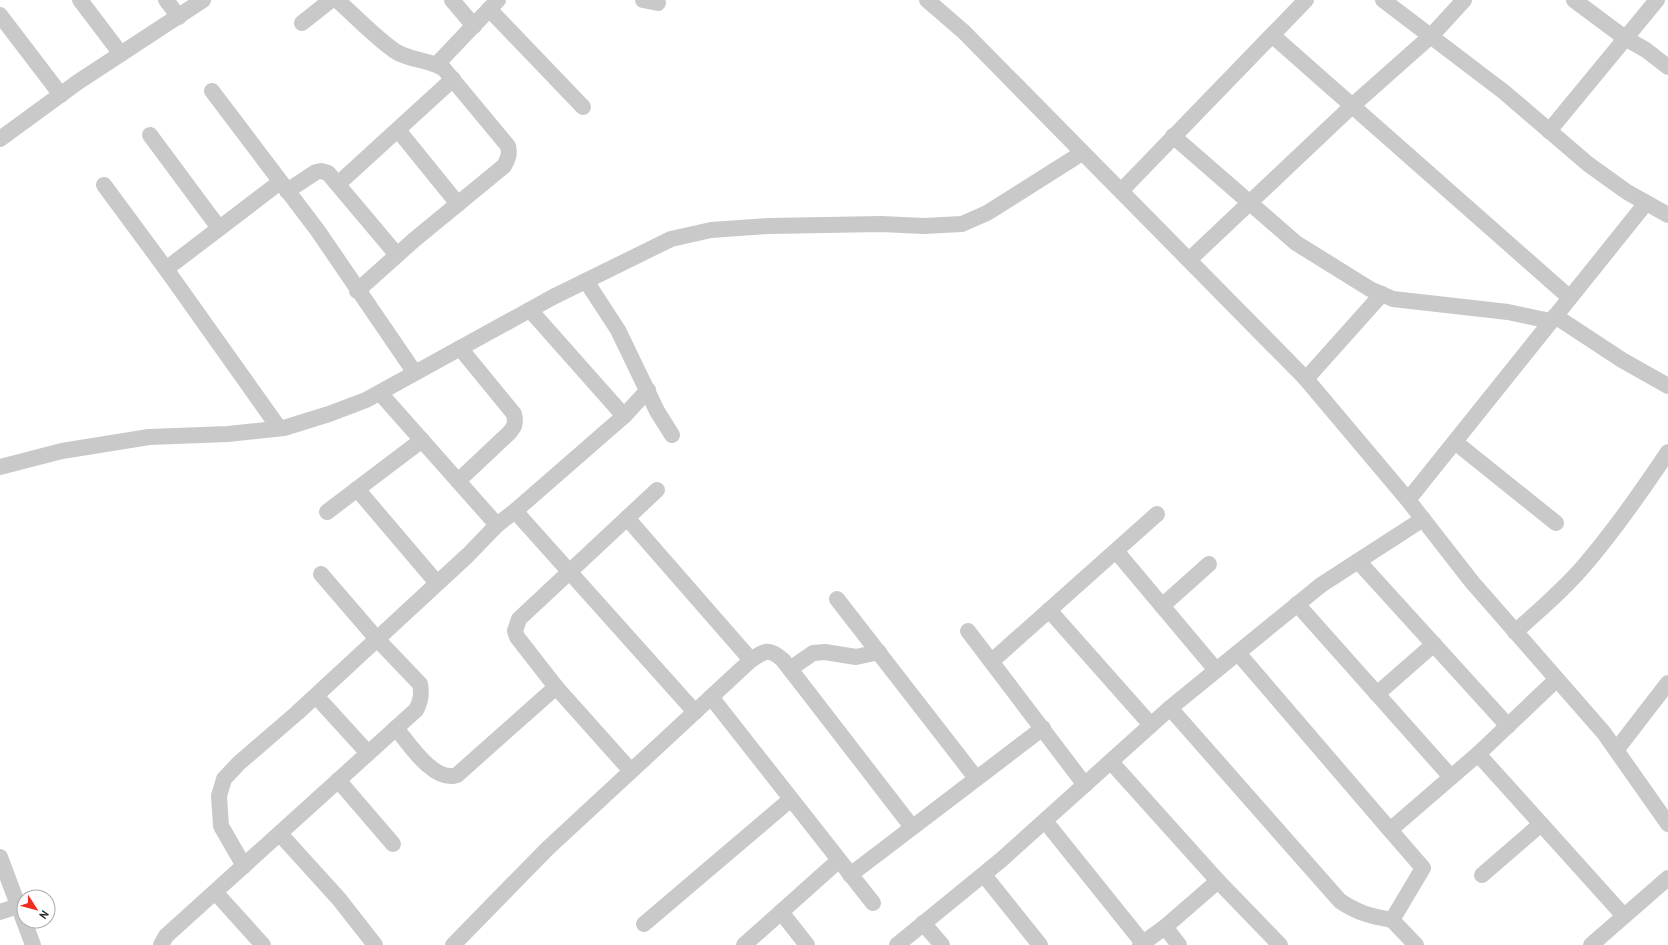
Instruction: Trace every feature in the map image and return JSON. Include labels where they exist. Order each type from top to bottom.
[{"type":"street","points":[[80,0],[121,54]]},
{"type":"street","points":[[166,0],[179,16]]},
{"type":"street","points":[[0,139],[61,95],[203,0]]},
{"type":"street","points":[[302,23],[331,0]]},
{"type":"street","points":[[337,0],[395,52],[412,59],[437,64],[454,79],[508,146],[509,152],[508,159],[504,166],[397,255],[357,291]]},
{"type":"street","points":[[452,0],[474,26]]},
{"type":"street","points":[[926,0],[964,32],[1306,379],[1408,500],[1472,582],[1617,749],[1668,824]]},
{"type":"street","points":[[1121,191],[1306,0]]},
{"type":"street","points":[[1383,0],[1504,92],[1588,164],[1627,192],[1646,203],[1667,212]]},
{"type":"street","points":[[1189,260],[1353,105],[1432,36],[1464,0]]},
{"type":"street","points":[[1574,0],[1625,38],[1646,50],[1668,67]]},
{"type":"street","points":[[1549,131],[1657,0]]},
{"type":"street","points":[[437,64],[494,5],[583,107]]},
{"type":"street","points":[[0,15],[61,95]]},
{"type":"street","points":[[1272,35],[1569,297]]},
{"type":"street","points":[[338,184],[454,79]]},
{"type":"street","points":[[212,91],[318,232],[357,291],[415,373]]},
{"type":"street","points":[[398,130],[458,204]]},
{"type":"street","points":[[150,135],[219,228]]},
{"type":"street","points":[[1173,136],[1296,243],[1370,289],[1393,299],[1508,312],[1553,319],[1668,386]]},
{"type":"street","points":[[0,467],[62,451],[149,437],[228,434],[279,428],[329,414],[380,392],[530,310],[671,239],[711,230],[769,226],[881,224],[924,226],[962,224],[987,213],[1082,153]]},
{"type":"street","points":[[166,269],[219,228],[284,187],[321,171],[328,173],[338,184],[397,255]]},
{"type":"street","points":[[104,185],[166,269],[279,428]]},
{"type":"street","points":[[1408,500],[1569,297],[1646,203]]},
{"type":"street","points":[[586,281],[618,330],[657,411],[672,435]]},
{"type":"street","points":[[1306,379],[1382,294]]},
{"type":"street","points":[[530,310],[624,416]]},
{"type":"street","points":[[458,481],[514,428],[515,420],[514,414],[460,348]]},
{"type":"street","points":[[244,866],[221,826],[219,796],[224,779],[239,763],[316,696],[497,525],[624,416],[648,390]]},
{"type":"street","points":[[380,392],[497,525]]},
{"type":"street","points":[[326,512],[422,440]]},
{"type":"street","points":[[1455,442],[1556,523]]},
{"type":"street","points":[[1515,632],[1543,608],[1583,567],[1643,488],[1668,452]]},
{"type":"street","points":[[357,489],[437,583]]},
{"type":"street","points":[[631,771],[556,687],[517,637],[515,631],[519,619],[657,490]]},
{"type":"street","points":[[515,511],[695,712]]},
{"type":"street","points":[[992,661],[1157,514]]},
{"type":"street","points":[[627,518],[751,660]]},
{"type":"street","points":[[897,945],[984,874],[1170,708],[1297,604],[1321,585],[1423,519]]},
{"type":"street","points":[[1116,551],[1216,670]]},
{"type":"street","points":[[1358,561],[1508,726]]},
{"type":"street","points":[[1162,606],[1210,564]]},
{"type":"street","points":[[161,945],[166,936],[416,710],[420,702],[422,693],[420,684],[377,639],[321,574]]},
{"type":"street","points":[[837,599],[976,778]]},
{"type":"street","points":[[1297,604],[1451,777]]},
{"type":"street","points":[[1049,610],[1151,725]]},
{"type":"street","points":[[968,630],[1085,785]]},
{"type":"street","points":[[1377,694],[1434,644]]},
{"type":"street","points":[[453,945],[547,849],[751,660],[767,651],[772,652],[783,660],[912,827]]},
{"type":"street","points":[[790,669],[813,653],[825,652],[856,657],[867,656],[879,652]]},
{"type":"street","points":[[1238,653],[1423,868],[1392,920]]},
{"type":"street","points":[[1390,830],[1478,754],[1556,680]]},
{"type":"street","points":[[1617,749],[1668,683]]},
{"type":"street","points":[[396,728],[432,769],[442,776],[451,777],[457,775],[556,687]]},
{"type":"street","points":[[316,696],[368,753]]},
{"type":"street","points":[[711,697],[873,903]]},
{"type":"street","points":[[1170,708],[1340,901],[1361,913],[1392,920],[1416,945]]},
{"type":"street","points":[[850,875],[1043,728]]},
{"type":"street","points":[[1478,754],[1624,916]]},
{"type":"street","points":[[1111,762],[1218,880],[1280,945]]},
{"type":"street","points":[[338,780],[393,844]]},
{"type":"street","points":[[644,924],[791,799]]},
{"type":"street","points":[[1045,821],[1141,944],[1165,927],[1218,880]]},
{"type":"street","points":[[1482,874],[1541,824]]},
{"type":"street","points":[[280,834],[339,900],[375,945]]},
{"type":"street","points":[[0,856],[16,900]]},
{"type":"street","points":[[744,945],[838,860]]},
{"type":"street","points":[[984,874],[1040,945]]},
{"type":"street","points":[[1592,945],[1624,916],[1665,887]]},
{"type":"street","points":[[215,892],[263,945]]},
{"type":"street","points":[[0,912],[16,907]]},
{"type":"street","points":[[781,912],[807,945]]},
{"type":"street","points":[[923,923],[942,945]]},
{"type":"street","points":[[1165,927],[1179,945]]},
{"type":"street","points":[[27,929],[33,945]]}]
